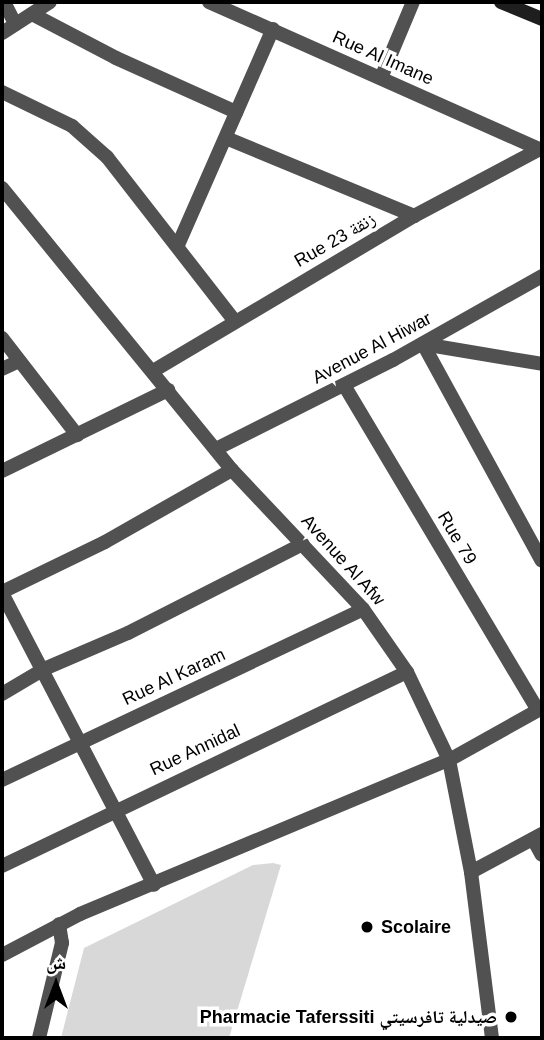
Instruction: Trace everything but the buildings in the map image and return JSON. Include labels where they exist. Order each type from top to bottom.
[{"type":"main road","points":[[500,2],[542,19]]},
{"type":"street","points":[[4,2],[15,24]]},
{"type":"street","points":[[2,33],[50,2]]},
{"type":"street","name":"Rue Al Imane","points":[[209,2],[541,149]]},
{"type":"street","points":[[381,78],[413,2]]},
{"type":"street","points":[[32,14],[116,58],[236,111]]},
{"type":"street","points":[[178,245],[272,29]]},
{"type":"street","points":[[2,92],[52,114],[84,135],[178,245],[234,320]]},
{"type":"street","points":[[226,138],[414,216]]},
{"type":"street","name":"Rue 23 زنقة","points":[[153,371],[234,320],[414,216],[541,149]]},
{"type":"street","name":"Avenue Al Afw","points":[[2,188],[232,470],[363,609],[407,672],[449,760],[471,872],[492,1038]]},
{"type":"street","name":"Avenue Al Hiwar","points":[[216,449],[423,344],[542,276]]},
{"type":"street","points":[[2,338],[78,435]]},
{"type":"street","points":[[423,344],[541,366]]},
{"type":"street","points":[[423,344],[542,561]]},
{"type":"street","points":[[2,369],[19,361]]},
{"type":"street","name":"Rue 79","points":[[344,385],[540,709]]},
{"type":"street","points":[[2,471],[168,390]]},
{"type":"street","points":[[154,885],[112,810],[81,742],[2,592],[105,542],[232,470]]},
{"type":"street","points":[[2,694],[44,669],[128,633],[303,544]]},
{"type":"street","name":"Rue Al Karam","points":[[2,780],[363,609]]},
{"type":"street","name":"Rue Annidal","points":[[2,866],[112,810],[407,672]]},
{"type":"street","points":[[2,955],[59,924],[449,760],[540,709]]},
{"type":"street","points":[[471,872],[538,836],[542,855]]},
{"type":"street","points":[[39,1038],[62,943],[59,924]]},
{"type":"shaded area","points":[[253,865],[281,865],[229,1038],[61,1038],[84,948]]},
{"type":"place","name":"Scolaire","points":[[367,927]]},
{"type":"place","name":"Pharmacie Taferssiti صيدلية تافرسيتي","points":[[511,1017]]}]
